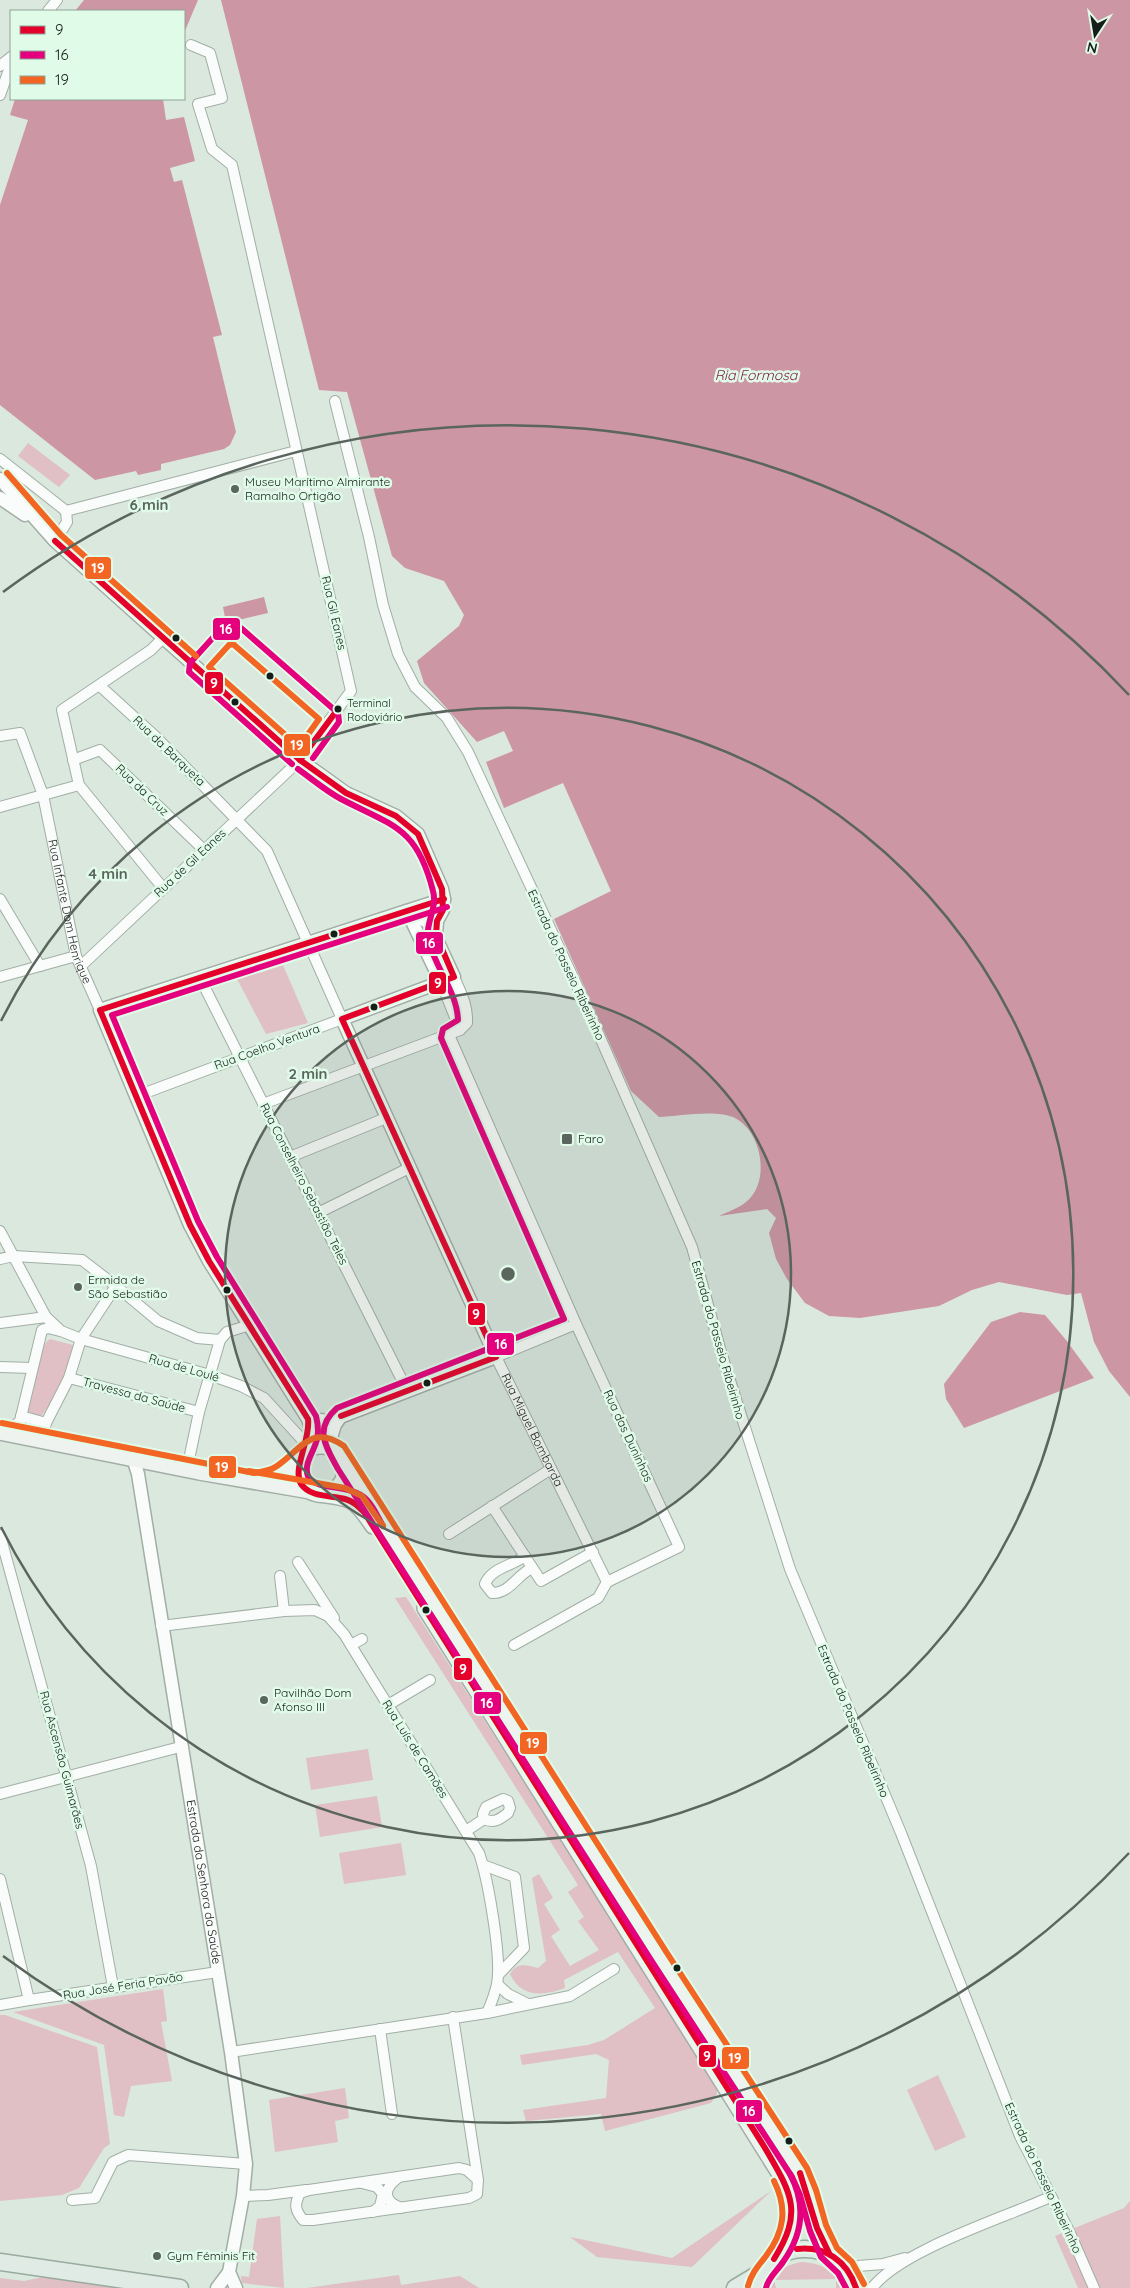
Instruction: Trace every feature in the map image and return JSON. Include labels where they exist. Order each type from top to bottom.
[{"type":"main road","points":[[4,1432],[254,1482],[343,1497],[356,1502],[786,2184],[794,2207],[786,2243],[769,2264],[757,2288]]},
{"type":"main road","points":[[254,1482],[280,1475],[310,1448],[324,1446],[338,1452],[656,1952],[800,2173],[808,2192],[818,2228],[829,2253]]},
{"type":"main road","points":[[304,1452],[297,1468],[298,1477],[303,1485],[314,1493],[333,1491],[339,1486],[345,1472],[344,1461]]},
{"type":"main road","points":[[735,2288],[787,2252],[801,2248],[829,2253],[846,2266],[856,2288]]},
{"type":"main road","points":[[0,2262],[180,2288]]},
{"type":"main road","points":[[0,2273],[16,2275],[55,2270]]},
{"type":"street","points":[[49,10],[57,0]]},
{"type":"street","name":"Rua Gil Eanes","points":[[191,46],[210,53],[222,98],[198,104],[212,149],[232,165],[351,691],[300,760]]},
{"type":"street","points":[[0,66],[10,58]]},
{"type":"street","points":[[0,95],[10,67]]},
{"type":"street","name":"Estrada do Passeio Ribeirinho","points":[[335,401],[369,537],[383,605],[398,654],[415,687],[447,718],[468,752],[519,865],[585,1002],[692,1247],[720,1352],[790,1569],[900,1833],[1020,2136],[1069,2231],[1094,2288]]},
{"type":"street","points":[[66,511],[296,451]]},
{"type":"street","points":[[0,459],[66,511],[67,522],[55,541]]},
{"type":"street","points":[[0,479],[55,541],[300,760],[346,793],[396,816],[418,834],[442,889],[444,899],[443,910],[437,921],[436,935]]},
{"type":"street","points":[[0,498],[39,525]]},
{"type":"street","points":[[163,638],[151,650],[62,710],[78,785],[163,888]]},
{"type":"street","name":"Rua da Barqueta","points":[[100,686],[156,737],[237,819]]},
{"type":"street","name":"Rua Infante Dom Henrique","points":[[0,736],[20,733],[33,765],[43,795],[76,956],[137,1096],[190,1225],[222,1284],[250,1325],[308,1420]]},
{"type":"street","name":"Rua da Cruz","points":[[73,760],[100,750],[204,850]]},
{"type":"street","name":"Rua de Gil Eanes","points":[[81,966],[300,760]]},
{"type":"street","points":[[0,806],[78,785]]},
{"type":"street","name":"Rua Miguel Bombarda","points":[[237,819],[267,851],[386,1118],[496,1357],[607,1582]]},
{"type":"street","points":[[0,899],[40,966]]},
{"type":"street","points":[[100,1010],[444,899]]},
{"type":"street","points":[[264,1104],[449,1035],[460,1030],[467,1023],[466,1003],[436,935],[429,924],[407,911]]},
{"type":"street","points":[[407,911],[441,982],[460,1030]]},
{"type":"street","points":[[0,976],[76,956]]},
{"type":"street","name":"Rua Coelho Ventura","points":[[137,1096],[454,977]]},
{"type":"street","name":"Rua Conselheiro Sebastião Teles","points":[[200,978],[407,1390]]},
{"type":"street","name":"Rua das Duninhas","points":[[449,1035],[576,1324],[679,1547],[607,1582]]},
{"type":"street","points":[[290,1157],[386,1118]]},
{"type":"street","points":[[318,1212],[409,1168]]},
{"type":"street","name":"Rua de Loulé","points":[[0,1231],[46,1317],[61,1331],[81,1339],[210,1375],[241,1386],[264,1398],[304,1452]]},
{"type":"street","points":[[0,1259],[14,1256],[82,1260],[158,1321],[197,1338],[220,1340]]},
{"type":"street","points":[[41,1440],[46,1422],[69,1378],[81,1339],[116,1286]]},
{"type":"street","points":[[0,1323],[46,1317]]},
{"type":"street","points":[[32,1320],[37,1326],[39,1338]]},
{"type":"street","points":[[304,1452],[311,1428],[308,1420],[330,1421],[576,1324]]},
{"type":"street","points":[[187,1469],[199,1412],[220,1340],[227,1332],[250,1325]]},
{"type":"street","points":[[4,1432],[16,1427],[21,1416],[42,1330],[48,1328],[61,1331]]},
{"type":"street","points":[[0,1367],[32,1368]]},
{"type":"street","name":"Travessa da Saúde","points":[[69,1378],[199,1412]]},
{"type":"street","points":[[21,1416],[46,1422]]},
{"type":"street","points":[[341,1416],[335,1425],[331,1437],[344,1461]]},
{"type":"street","name":"Estrada da Senhora da Saúde","points":[[133,1458],[138,1474],[180,1747],[231,2052],[246,2164],[229,2272]]},
{"type":"street","points":[[140,1493],[142,1472],[147,1467],[163,1464]]},
{"type":"street","points":[[449,1534],[551,1468]]},
{"type":"street","points":[[492,1506],[541,1581],[593,1552]]},
{"type":"street","name":"Rua Ascensão Guimarães","points":[[0,1536],[91,1866],[112,1987]]},
{"type":"street","points":[[525,1556],[518,1561],[508,1563],[487,1579],[485,1584],[492,1593],[499,1594],[532,1568]]},
{"type":"street","name":"Rua Luís de Camões","points":[[298,1562],[479,1853],[483,1865],[498,1955],[497,1980],[487,2013]]},
{"type":"street","points":[[280,1576],[284,1611]]},
{"type":"street","points":[[514,1645],[598,1598],[607,1582]]},
{"type":"street","points":[[303,1610],[313,1603],[317,1593]]},
{"type":"street","name":"Rua Luís de Camões","points":[[161,1626],[284,1611],[315,1610],[328,1616],[344,1634]]},
{"type":"street","points":[[351,1645],[362,1639]]},
{"type":"street","points":[[388,1705],[430,1680]]},
{"type":"street","points":[[0,1794],[68,1778],[180,1747]]},
{"type":"street","points":[[466,1831],[484,1819]]},
{"type":"street","name":"Rua Luís de Camões","points":[[483,1865],[515,1877],[524,1948],[497,1980]]},
{"type":"street","points":[[0,1879],[28,2000]]},
{"type":"street","points":[[231,2052],[487,2013],[570,1996],[614,1969]]},
{"type":"street","name":"Rua José Feria Pavão","points":[[0,2006],[28,2000],[218,1972]]},
{"type":"street","points":[[497,1980],[508,1994],[528,2004]]},
{"type":"street","points":[[309,2190],[300,2193],[295,2202],[296,2212],[303,2220],[469,2198],[477,2194],[478,2180],[452,2018]]},
{"type":"street","points":[[380,2029],[392,2114]]},
{"type":"street","points":[[72,2200],[95,2198],[113,2162],[128,2155],[246,2164]]},
{"type":"street","points":[[242,2196],[309,2190],[459,2168],[472,2162],[474,2155]]},
{"type":"street","points":[[459,2168],[467,2170],[478,2180]]},
{"type":"street","points":[[400,2176],[389,2185],[386,2192],[388,2199],[393,2205],[401,2208]]},
{"type":"street","points":[[358,2182],[377,2188],[383,2194],[380,2206],[373,2212]]},
{"type":"street","points":[[846,2266],[882,2264],[916,2255],[1050,2197]]},
{"type":"street","points":[[872,2288],[880,2278],[916,2255]]},
{"type":"street","points":[[216,2288],[229,2272],[236,2288]]},
{"type":"shaded area","points":[[28,443],[70,475],[59,487],[18,456]]},
{"type":"shaded area","points":[[283,965],[308,1023],[266,1034],[236,977]]},
{"type":"shaded area","points":[[50,1339],[73,1345],[75,1354],[74,1364],[71,1373],[43,1414],[38,1417],[31,1416],[28,1412],[28,1405],[35,1369],[41,1351]]},
{"type":"shaded area","points":[[406,1597],[716,2085],[717,2094],[711,2103],[605,2131],[601,2114],[526,2121],[523,2110],[606,2098],[609,2060],[596,2054],[522,2065],[520,2055],[588,2045],[604,2040],[655,2008],[618,1952],[564,1980],[565,1988],[549,1993],[526,1991],[515,1982],[510,1974],[519,1966],[526,1965],[538,1968],[546,1961],[532,1878],[539,1874],[553,1898],[544,1904],[560,1930],[551,1936],[570,1966],[599,1950],[578,1921],[584,1917],[568,1892],[578,1885],[395,1598]]},
{"type":"shaded area","points":[[368,1749],[373,1780],[311,1790],[306,1758]]},
{"type":"shaded area","points":[[377,1796],[382,1827],[320,1837],[315,1805]]},
{"type":"shaded area","points":[[401,1843],[406,1875],[344,1884],[339,1853]]},
{"type":"shaded area","points":[[163,1989],[167,2021],[161,2022],[172,2081],[131,2086],[124,2117],[114,2115],[104,2045],[13,2012]]},
{"type":"shaded area","points":[[0,2015],[5,2015],[97,2047],[110,2144],[104,2148],[79,2188],[62,2195],[0,2201]]},
{"type":"shaded area","points":[[938,2075],[966,2137],[935,2151],[907,2090]]},
{"type":"shaded area","points":[[345,2088],[349,2118],[335,2121],[338,2142],[275,2152],[269,2100]]},
{"type":"shaded area","points":[[771,2191],[692,2267],[597,2257],[570,2237],[672,2258]]},
{"type":"shaded area","points":[[1130,2201],[1130,2288],[1078,2288],[1055,2236],[1124,2208]]},
{"type":"shaded area","points":[[280,2216],[284,2288],[242,2283],[241,2276],[249,2277],[257,2219]]},
{"type":"shaded area","points":[[802,2262],[821,2266],[831,2272],[836,2276],[842,2288],[836,2288],[836,2279],[774,2280],[776,2288],[767,2288],[781,2270]]},
{"type":"shaded area","points":[[399,2275],[401,2285],[460,2276],[479,2288],[307,2288]]},
{"type":"shaded area","points":[[43,2277],[119,2288],[0,2288],[0,2278],[24,2281]]},
{"type":"water","points":[[84,0],[198,0],[185,31],[185,10],[76,10]]},
{"type":"water","name":"Ria Formosa","points":[[221,0],[1130,0],[1130,1397],[1109,1371],[1094,1342],[1081,1293],[1067,1295],[999,1282],[972,1290],[939,1306],[860,1318],[829,1316],[805,1303],[787,1279],[776,1259],[769,1233],[776,1218],[767,1209],[719,1216],[746,1202],[754,1193],[759,1182],[760,1158],[752,1134],[735,1118],[727,1115],[698,1114],[659,1117],[631,1091],[554,919],[611,891],[563,783],[504,808],[486,762],[513,751],[504,731],[477,742],[424,683],[417,661],[459,626],[464,615],[444,581],[405,568],[392,556],[347,392],[319,390]]},
{"type":"water","points":[[15,100],[163,100],[166,120],[184,117],[195,161],[170,168],[174,182],[182,180],[222,335],[213,337],[236,432],[230,445],[224,449],[161,464],[161,470],[138,475],[136,471],[95,480],[0,405],[0,205],[28,120],[10,115]]},
{"type":"water","points":[[264,597],[268,613],[226,623],[223,607]]},
{"type":"water","points":[[1020,1312],[1045,1315],[1094,1378],[964,1428],[946,1399],[944,1384],[991,1322]]},
{"type":"transit line","name":"19","points":[[7,473],[61,535],[196,656]]},
{"type":"transit line","name":"9","points":[[55,541],[300,760],[346,793],[396,816],[418,834],[442,889],[443,910],[437,921],[436,935],[454,977],[342,1019],[496,1357],[341,1416]]},
{"type":"transit line","name":"16","points":[[292,764],[189,672],[190,663],[219,631],[235,626],[241,628],[338,713],[339,722],[313,758]]},
{"type":"transit line","name":"19","points":[[233,644],[319,719],[299,747],[209,667],[229,645],[233,644]]},
{"type":"transit line","name":"9","points":[[300,760],[338,709]]},
{"type":"transit line","name":"16","points":[[298,769],[335,796],[401,831],[419,853],[427,870],[434,898],[428,929],[429,942],[457,1010],[458,1020],[443,1029],[441,1038],[564,1319],[337,1408],[325,1423],[324,1438],[326,1446],[338,1469],[792,2177],[821,2257],[838,2273],[846,2288]]},
{"type":"transit line","name":"9","points":[[444,899],[100,1010],[190,1225],[209,1261],[308,1419],[307,1435],[299,1470],[301,1484],[310,1492],[350,1501],[364,1512],[765,2148],[782,2178],[790,2202],[789,2228],[774,2259]]},
{"type":"transit line","name":"16","points":[[383,1526],[371,1505],[361,1495],[348,1490],[324,1486],[311,1480],[308,1476],[308,1462],[318,1436],[316,1416],[217,1257],[198,1221],[112,1015],[447,907]]},
{"type":"transit line","name":"19","points":[[2,1423],[254,1473],[274,1468],[307,1441],[315,1438],[323,1437],[344,1446],[667,1953],[807,2168],[816,2190],[826,2225],[837,2248],[852,2262],[864,2284]]},
{"type":"transit line","name":"19","points":[[249,1471],[345,1488],[362,1496],[383,1526]]},
{"type":"transit line","name":"9","points":[[800,2173],[817,2228],[829,2253]]},
{"type":"transit line","name":"16","points":[[766,2288],[790,2251],[798,2230],[800,2208],[795,2185],[790,2174]]},
{"type":"transit line","name":"19","points":[[748,2286],[755,2270],[772,2247],[780,2229],[782,2220],[781,2201],[774,2181]]},
{"type":"transit line","name":"9","points":[[797,2249],[817,2250],[834,2257],[847,2270],[856,2288]]},
{"type":"place","name":"Museu Marítimo Almirante Ramalho Ortigão","points":[[235,489]]},
{"type":"place","name":"Terminal Rodoviário","points":[[338,709]]},
{"type":"place","name":"Faro","points":[[567,1139]]},
{"type":"place","name":"Ermida de São Sebastião","points":[[78,1287]]},
{"type":"place","name":"Pavilhão Dom Afonso III","points":[[264,1700]]},
{"type":"place","name":"Gym Féminis Fit","points":[[157,2256]]}]
